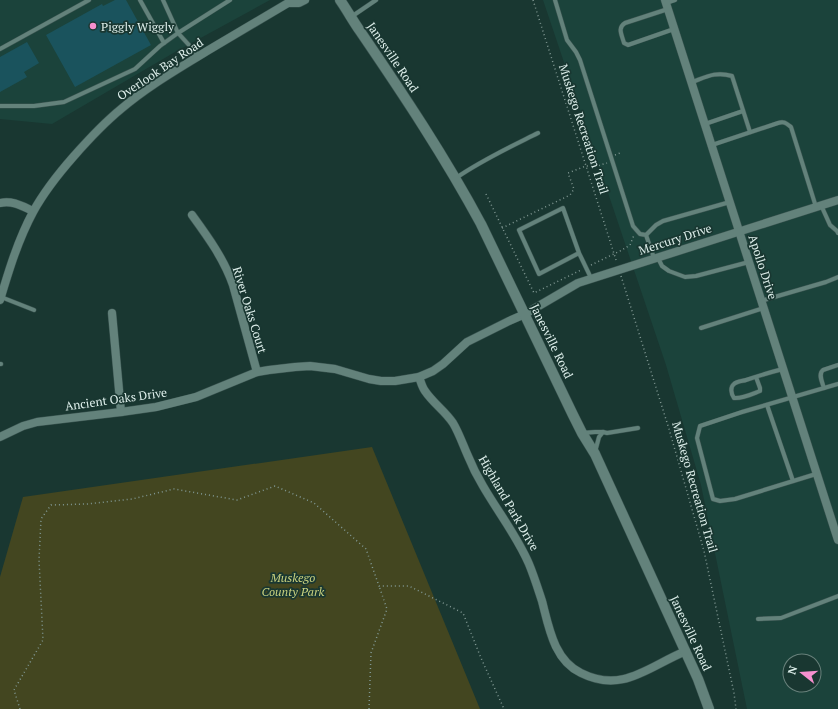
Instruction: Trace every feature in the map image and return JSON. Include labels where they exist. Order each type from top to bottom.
[{"type":"main road","name":"Janesville Road","points":[[340,0],[435,144],[456,178],[481,224],[582,433],[595,454],[686,652],[709,709]]},
{"type":"street","name":"Overlook Bay Road","points":[[0,298],[17,248],[33,211],[59,174],[100,128],[145,90],[170,73],[289,1],[299,3],[305,0]]},
{"type":"street","name":"Apollo Drive","points":[[666,4],[816,474],[836,524],[838,540]]},
{"type":"street","name":"Mercury Drive","points":[[525,314],[578,283],[838,200]]},
{"type":"street","points":[[0,202],[15,203],[33,211]]},
{"type":"street","name":"River Oaks Court","points":[[192,215],[228,272],[257,372]]},
{"type":"street","points":[[112,313],[121,412]]},
{"type":"street","name":"Ancient Oaks Drive","points":[[0,436],[23,426],[37,422],[121,412],[178,402],[213,390],[257,372],[268,370],[310,366],[335,369],[381,381],[395,381],[419,377],[433,371],[443,364],[467,342],[525,314]]},
{"type":"street","name":"Highland Park Drive","points":[[419,377],[424,390],[452,422],[461,437],[468,456],[482,485],[522,550],[538,590],[554,644],[568,665],[580,673],[593,678],[605,681],[617,681],[631,677],[674,656],[686,652]]},
{"type":"lane","points":[[0,49],[89,0]]},
{"type":"lane","points":[[140,0],[164,43]]},
{"type":"lane","points":[[163,0],[178,33],[200,56]]},
{"type":"lane","points":[[0,106],[34,106],[64,102],[135,69],[164,43],[230,0]]},
{"type":"lane","points":[[351,17],[376,0]]},
{"type":"lane","points":[[555,0],[567,40],[580,60],[633,226],[640,234],[646,235]]},
{"type":"lane","points":[[675,0],[621,25],[620,29],[624,43],[628,44],[675,29]]},
{"type":"lane","points":[[692,82],[724,73],[732,76],[750,132]]},
{"type":"lane","points":[[705,124],[743,111]]},
{"type":"lane","points":[[712,146],[783,121],[786,123],[791,127],[818,206],[830,225],[838,233]]},
{"type":"lane","points":[[456,178],[501,151],[538,133]]},
{"type":"lane","points":[[646,235],[656,225],[663,221],[730,202]]},
{"type":"lane","points":[[579,253],[538,274],[519,230],[563,208],[579,253],[591,279]]},
{"type":"lane","points":[[646,235],[656,258],[662,266],[669,271],[685,277],[696,276],[749,262]]},
{"type":"lane","points":[[701,328],[838,277]]},
{"type":"lane","points":[[0,298],[34,310]]},
{"type":"lane","points":[[824,388],[820,374],[821,371],[838,365]]},
{"type":"lane","points":[[756,376],[760,391],[742,397],[734,398],[732,396],[731,392],[733,384],[756,376],[783,369]]},
{"type":"lane","points":[[816,474],[735,499],[720,501],[713,499],[697,438],[700,426],[838,384]]},
{"type":"lane","points":[[766,405],[793,481]]},
{"type":"lane","points":[[582,433],[607,433],[638,428]]},
{"type":"lane","points":[[595,454],[603,432]]},
{"type":"lane","points":[[758,619],[780,618],[838,596]]},
{"type":"path","name":"Muskego Recreation Trail","points":[[533,0],[617,264]]},
{"type":"path","points":[[502,228],[570,195],[574,189],[568,173],[586,166],[591,166]]},
{"type":"path","points":[[486,194],[534,292],[586,268],[630,245],[636,230]]},
{"type":"path","name":"Muskego Recreation Trail","points":[[620,274],[669,429],[704,551],[734,693],[736,709]]},
{"type":"path","points":[[20,709],[14,690],[44,640],[39,560],[40,532],[41,519],[51,505],[87,504],[132,499],[174,489],[238,500],[275,486],[314,503],[366,549],[386,609],[371,653],[369,709]]},
{"type":"path","points":[[379,586],[409,586],[464,613],[504,709]]},
{"type":"shaded area","points":[[0,0],[270,0],[175,52],[52,124],[0,119]]},
{"type":"shaded area","points":[[543,0],[838,0],[838,709],[747,709],[701,485],[666,365]]},
{"type":"green space","name":"Muskego County Park","points":[[372,447],[480,709],[0,709],[0,577],[23,497]]},
{"type":"building","points":[[115,0],[126,0],[151,45],[75,87],[46,35],[102,4],[103,6]]},
{"type":"building","points":[[27,42],[39,63],[24,72],[27,77],[0,92],[0,57]]},
{"type":"place","name":"Piggly Wiggly","points":[[93,26]]}]
